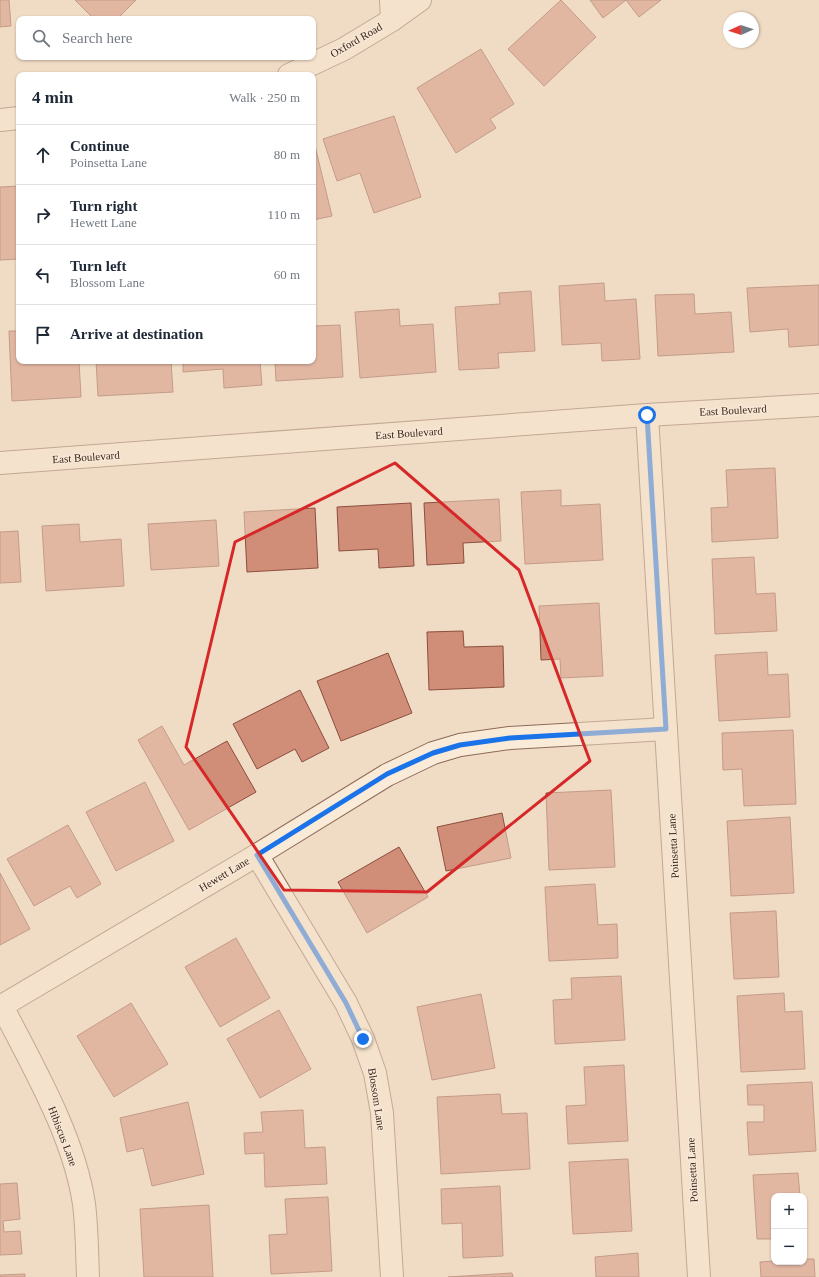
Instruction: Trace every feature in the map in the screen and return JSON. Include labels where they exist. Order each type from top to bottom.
[{"type":"street","name":"Oxford Road","points":[[295,72],[344,49],[392,10],[420,0]]},
{"type":"street","points":[[0,120],[16,118]]},
{"type":"street","name":"East Boulevard","points":[[0,463],[647,415],[819,405]]},
{"type":"street","name":"Poinsetta Lane","points":[[647,415],[699,1277]]},
{"type":"street","name":"Hewett Lane","points":[[1,1006],[257,855],[387,774],[433,753],[460,745],[510,738],[666,729]]},
{"type":"street","name":"Blossom Lane","points":[[257,855],[346,1003],[363,1039],[375,1073],[382,1113],[392,1277]]},
{"type":"street","name":"Hibiscus Lane","points":[[1,1006],[58,1118],[74,1162],[84,1204],[88,1277]]},
{"type":"highlighted area","points":[[395,463],[519,570],[590,761],[427,892],[284,890],[186,747],[235,542]]},
{"type":"building","points":[[0,0],[9,0],[11,26],[0,27]]},
{"type":"building","points":[[75,0],[136,0],[120,16],[91,16]]},
{"type":"building","points":[[561,0],[596,37],[544,86],[508,49]]},
{"type":"building","points":[[590,0],[626,0],[603,18]]},
{"type":"building","points":[[626,0],[661,0],[639,17]]},
{"type":"building","points":[[481,49],[514,104],[490,119],[496,128],[456,153],[417,88]]},
{"type":"building","points":[[394,116],[421,197],[374,213],[360,173],[337,181],[323,139]]},
{"type":"building","points":[[316,150],[332,216],[316,219]]},
{"type":"building","points":[[16,186],[16,259],[0,260],[0,187]]},
{"type":"building","points":[[604,283],[605,301],[636,299],[640,359],[602,361],[601,343],[562,345],[559,286]]},
{"type":"building","points":[[819,285],[819,345],[789,347],[788,329],[750,332],[747,288]]},
{"type":"building","points":[[531,291],[535,351],[498,353],[499,368],[459,370],[455,307],[500,304],[499,293]]},
{"type":"building","points":[[694,294],[695,314],[731,312],[734,352],[658,356],[655,295]]},
{"type":"building","points":[[399,309],[400,326],[433,324],[436,372],[360,378],[355,312]]},
{"type":"building","points":[[340,325],[343,377],[276,381],[275,364],[316,364],[316,326]]},
{"type":"building","points":[[9,331],[16,331],[16,364],[79,364],[81,397],[12,401]]},
{"type":"building","points":[[96,364],[171,364],[173,392],[98,396]]},
{"type":"building","points":[[183,364],[260,364],[262,385],[224,388],[223,369],[183,372]]},
{"type":"building","points":[[775,468],[778,538],[712,542],[711,508],[728,507],[726,470]]},
{"type":"building","points":[[561,490],[561,506],[600,504],[603,560],[525,564],[521,492]]},
{"type":"building","points":[[499,499],[501,541],[463,543],[464,563],[427,565],[424,503]]},
{"type":"building","points":[[411,503],[414,566],[379,568],[378,549],[339,551],[337,507]]},
{"type":"building","points":[[315,508],[318,568],[247,572],[244,512]]},
{"type":"building","points":[[216,520],[219,566],[151,570],[148,524]]},
{"type":"building","points":[[79,524],[80,542],[121,539],[124,586],[46,591],[42,526]]},
{"type":"building","points":[[18,531],[21,582],[0,583],[0,532]]},
{"type":"building","points":[[754,557],[756,594],[775,593],[777,631],[715,634],[712,559]]},
{"type":"building","points":[[599,603],[603,676],[561,678],[560,659],[541,660],[539,606]]},
{"type":"building","points":[[463,631],[464,647],[503,646],[504,687],[429,690],[427,632]]},
{"type":"building","points":[[767,652],[768,675],[788,674],[790,717],[719,721],[715,655]]},
{"type":"building","points":[[388,653],[412,713],[341,741],[317,681]]},
{"type":"building","points":[[300,690],[329,748],[302,762],[295,749],[257,769],[233,724]]},
{"type":"building","points":[[162,726],[184,765],[227,741],[256,792],[189,830],[138,740]]},
{"type":"building","points":[[793,730],[796,804],[744,806],[742,769],[723,770],[722,733]]},
{"type":"building","points":[[145,782],[174,841],[116,871],[86,812]]},
{"type":"building","points":[[611,790],[615,867],[549,870],[546,793]]},
{"type":"building","points":[[502,813],[511,858],[446,871],[437,827]]},
{"type":"building","points":[[790,817],[794,893],[731,896],[727,821]]},
{"type":"building","points":[[68,825],[101,884],[77,898],[70,886],[34,906],[7,859]]},
{"type":"building","points":[[399,847],[428,897],[367,933],[338,882]]},
{"type":"building","points":[[0,873],[30,929],[0,945]]},
{"type":"building","points":[[595,884],[598,925],[617,924],[618,958],[549,961],[545,887]]},
{"type":"building","points":[[776,911],[779,977],[734,979],[730,913]]},
{"type":"building","points":[[236,938],[270,998],[220,1027],[185,967]]},
{"type":"building","points":[[621,976],[625,1040],[555,1044],[553,1000],[572,999],[571,978]]},
{"type":"building","points":[[784,993],[785,1012],[802,1011],[805,1069],[741,1072],[737,996]]},
{"type":"building","points":[[481,994],[495,1068],[432,1080],[417,1007]]},
{"type":"building","points":[[131,1003],[168,1064],[114,1097],[77,1036]]},
{"type":"building","points":[[279,1010],[311,1069],[260,1098],[227,1039]]},
{"type":"building","points":[[624,1065],[628,1141],[568,1144],[566,1106],[586,1105],[584,1067]]},
{"type":"building","points":[[812,1082],[816,1151],[749,1155],[747,1122],[764,1122],[764,1105],[748,1105],[747,1085]]},
{"type":"building","points":[[500,1094],[502,1114],[527,1113],[530,1169],[441,1174],[437,1097]]},
{"type":"building","points":[[188,1102],[204,1174],[152,1186],[143,1148],[127,1152],[120,1118]]},
{"type":"building","points":[[303,1110],[305,1148],[325,1147],[327,1184],[265,1187],[264,1153],[245,1154],[244,1133],[263,1132],[261,1112]]},
{"type":"building","points":[[628,1159],[632,1231],[573,1234],[569,1162]]},
{"type":"building","points":[[798,1173],[800,1193],[771,1193],[771,1239],[757,1239],[753,1175]]},
{"type":"building","points":[[17,1183],[20,1219],[3,1221],[4,1232],[20,1231],[22,1254],[0,1255],[0,1184]]},
{"type":"building","points":[[500,1186],[503,1256],[463,1258],[462,1223],[442,1224],[441,1189]]},
{"type":"building","points":[[328,1197],[332,1271],[271,1274],[269,1235],[287,1234],[285,1199]]},
{"type":"building","points":[[209,1205],[213,1277],[144,1277],[140,1209]]},
{"type":"building","points":[[638,1253],[639,1277],[596,1277],[595,1257]]},
{"type":"building","points":[[807,1259],[814,1259],[815,1277],[761,1277],[760,1262],[771,1261],[771,1265],[807,1265]]},
{"type":"building","points":[[512,1273],[513,1277],[448,1277]]},
{"type":"building","points":[[25,1274],[25,1277],[0,1277],[0,1275]]},
{"type":"route","points":[[363,1039],[346,1003],[257,855],[387,774],[433,753],[460,745],[510,738],[666,729],[647,415]]}]
